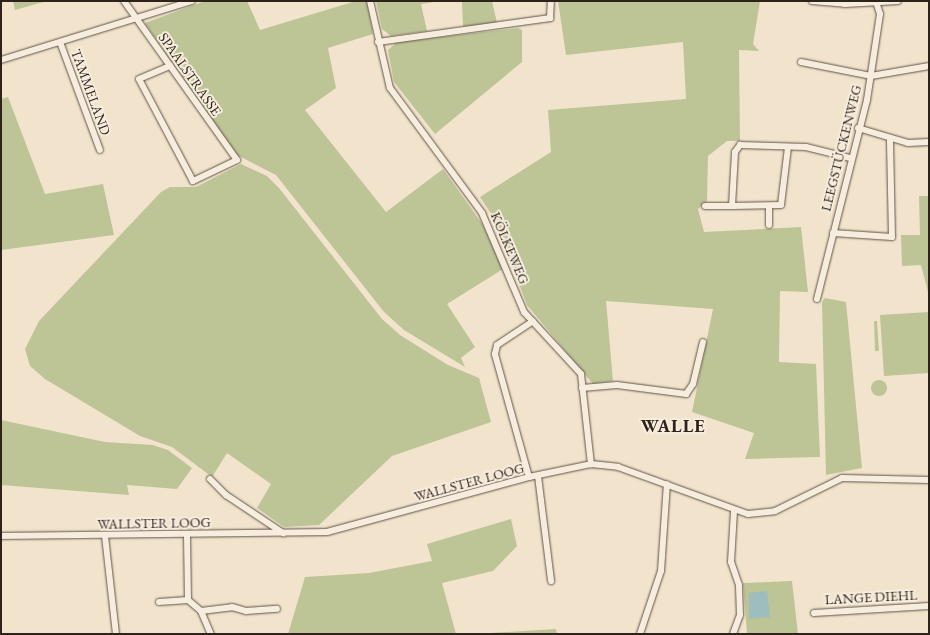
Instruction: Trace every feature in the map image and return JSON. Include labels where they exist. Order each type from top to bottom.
[{"type":"street","name":"SPAALSTRASSE","points":[[124,1],[237,160],[194,181],[139,79],[170,66]]},
{"type":"street","name":"KÖLKEWEG","points":[[370,1],[378,42],[390,88],[482,213],[524,312],[581,374],[591,464]]},
{"type":"street","points":[[378,42],[550,18],[551,1]]},
{"type":"street","points":[[812,1],[898,1]]},
{"type":"street","points":[[1,60],[188,2]]},
{"type":"street","name":"LEEGSTÜCKENWEG","points":[[817,299],[871,76],[880,14],[876,2]]},
{"type":"street","name":"TAMMELAND","points":[[60,42],[100,150]]},
{"type":"street","points":[[801,62],[871,76],[929,66]]},
{"type":"street","points":[[858,128],[908,143],[929,142]]},
{"type":"street","points":[[833,233],[892,237],[890,138]]},
{"type":"street","points":[[732,206],[735,149],[744,144],[788,147],[850,158]]},
{"type":"street","points":[[705,206],[769,206],[782,202],[788,147]]},
{"type":"street","points":[[768,225],[769,206]]},
{"type":"street","points":[[529,477],[494,354],[497,345],[533,322]]},
{"type":"street","points":[[582,388],[616,385],[686,394],[694,384],[703,342]]},
{"type":"street","name":"WALLSTER LOOG","points":[[1,536],[187,536],[327,532],[529,477],[591,464],[618,467],[667,484],[734,511],[748,514],[775,511],[842,478],[929,480]]},
{"type":"street","points":[[538,476],[551,581]]},
{"type":"street","points":[[210,479],[226,495],[283,533]]},
{"type":"street","points":[[640,634],[661,570],[667,484]]},
{"type":"street","points":[[733,634],[740,615],[739,585],[731,562],[734,511]]},
{"type":"street","points":[[105,536],[116,634]]},
{"type":"street","points":[[187,536],[188,600]]},
{"type":"street","points":[[159,602],[188,600],[201,610],[211,634]]},
{"type":"street","name":"LANGE DIEHL","points":[[814,613],[929,606]]},
{"type":"street","points":[[201,610],[232,607],[246,611],[276,609]]},
{"type":"green space","points":[[13,1],[47,1],[15,10]]},
{"type":"green space","points":[[205,1],[247,1],[260,30],[356,1],[367,1],[373,34],[328,48],[336,88],[305,110],[386,212],[443,169],[483,225],[503,269],[447,304],[475,347],[461,358],[465,367],[404,330],[384,312],[276,175],[235,154],[145,23]]},
{"type":"green space","points":[[376,1],[441,1],[421,4],[427,31],[391,36],[382,29]]},
{"type":"green space","points":[[462,1],[492,1],[497,23],[463,27]]},
{"type":"green space","points":[[558,1],[760,1],[753,44],[759,51],[739,50],[740,141],[727,141],[708,156],[707,201],[698,209],[704,232],[801,227],[808,292],[780,291],[779,362],[816,364],[820,457],[745,459],[754,433],[692,412],[713,309],[606,301],[613,381],[593,384],[527,305],[494,218],[480,197],[551,152],[548,110],[686,99],[683,42],[566,55]]},
{"type":"green space","points":[[518,28],[522,30],[522,62],[435,134],[394,82],[388,50],[397,42]]},
{"type":"green space","points":[[8,97],[45,194],[103,184],[114,235],[1,250],[1,99]]},
{"type":"green space","points":[[241,164],[267,176],[279,188],[382,319],[400,335],[448,365],[479,378],[491,422],[392,456],[319,525],[284,527],[257,508],[271,484],[227,453],[212,477],[172,447],[140,436],[45,379],[30,366],[25,349],[39,321],[161,192],[170,187],[196,187]]},
{"type":"green space","points":[[919,196],[929,196],[929,296],[921,265],[902,266],[901,235],[920,235]]},
{"type":"green space","points":[[825,298],[846,302],[862,468],[826,475],[822,302]]},
{"type":"green space","points":[[929,312],[929,373],[884,376],[880,315]]},
{"type":"green space","points":[[874,321],[877,321],[879,351],[875,351]]},
{"type":"green space","points":[[879,380],[886,385],[887,388],[882,395],[879,396],[872,391],[871,388],[876,381]]},
{"type":"green space","points":[[1,420],[105,442],[153,445],[168,450],[192,468],[177,489],[127,485],[129,495],[1,485]]},
{"type":"green space","points":[[511,519],[517,546],[493,571],[442,583],[456,634],[288,634],[305,577],[369,573],[432,561],[427,544]]},
{"type":"green space","points":[[792,581],[798,634],[747,634],[743,583]]},
{"type":"green space","points":[[556,629],[557,634],[473,634]]},
{"type":"water","points":[[767,591],[770,617],[749,619],[749,593]]},
{"type":"district","name":"WALLE","points":[[673,426]]}]
